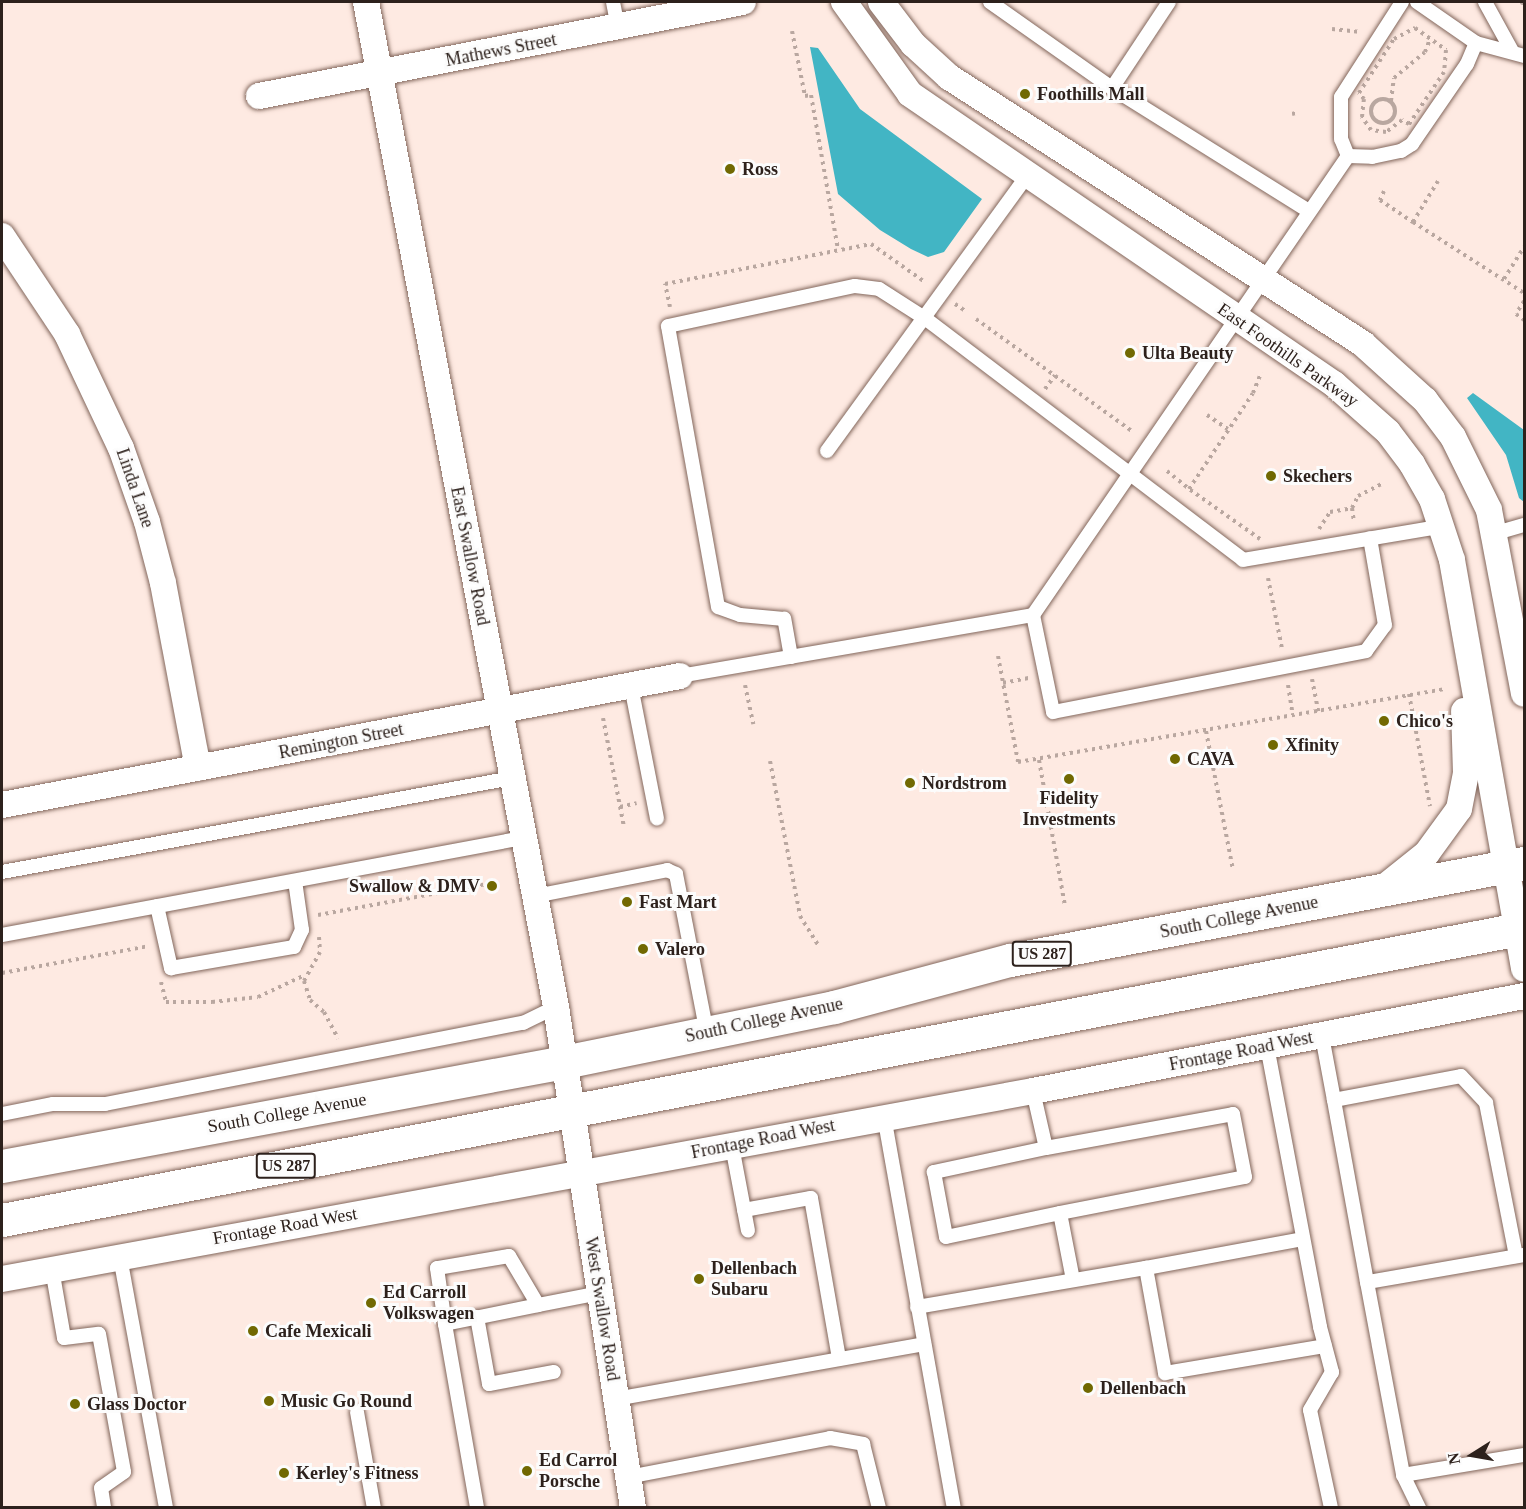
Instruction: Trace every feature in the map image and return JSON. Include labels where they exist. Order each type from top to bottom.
[{"type":"highway","name":"South College Avenue","points":[[2,1166],[564,1062],[834,1007],[1010,960],[1516,865]]},
{"type":"highway","name":"US 287","points":[[2,1220],[1521,929]]},
{"type":"street","name":"East Swallow Road","points":[[366,2],[556,1007],[571,1111]]},
{"type":"street","name":"Mathews Street","points":[[259,96],[618,28],[714,5],[743,2]]},
{"type":"street","name":"East Foothills Parkway","points":[[844,2],[910,94],[1029,173],[1334,384],[1388,432],[1412,464],[1443,525],[1470,667],[1516,865],[1524,969]]},
{"type":"street","points":[[881,2],[913,44],[949,77],[1363,344],[1425,400],[1454,437],[1476,477],[1496,533],[1524,687]]},
{"type":"street","name":"Linda Lane","points":[[2,236],[67,334],[121,448],[147,522],[163,583],[198,768]]},
{"type":"street","points":[[1380,891],[1427,853],[1459,809],[1466,773],[1467,733],[1462,698],[1470,667]]},
{"type":"street","name":"Remington Street","points":[[2,805],[680,676]]},
{"type":"street","name":"Frontage Road West","points":[[2,1279],[732,1146],[884,1116],[1033,1091],[1524,996]]},
{"type":"street","name":"West Swallow Road","points":[[571,1111],[633,1508]]},
{"type":"lane","points":[[614,2],[618,28]]},
{"type":"lane","points":[[990,2],[1112,88],[1309,211]]},
{"type":"lane","points":[[1112,88],[1169,2]]},
{"type":"lane","points":[[1348,156],[1341,139],[1341,97],[1402,2]]},
{"type":"lane","points":[[1417,2],[1476,43],[1518,53]]},
{"type":"lane","points":[[1485,2],[1518,53]]},
{"type":"lane","points":[[680,676],[1032,615],[1348,156],[1401,151],[1412,144],[1467,64],[1476,43]]},
{"type":"lane","points":[[827,451],[926,319],[1029,173]]},
{"type":"lane","points":[[791,657],[784,619],[740,615],[718,607],[668,326],[855,286],[879,290],[926,319],[1243,560],[1443,525]]},
{"type":"lane","points":[[1496,533],[1524,525]]},
{"type":"lane","points":[[1032,615],[1053,712],[1366,651],[1385,625],[1370,538]]},
{"type":"lane","points":[[631,686],[657,818]]},
{"type":"lane","points":[[2,872],[512,778]]},
{"type":"lane","points":[[2,935],[523,838]]},
{"type":"lane","points":[[535,896],[667,870],[676,874],[707,1032]]},
{"type":"lane","points":[[157,906],[171,968],[294,946],[302,930],[295,881]]},
{"type":"lane","points":[[2,1114],[53,1104],[105,1104],[523,1023],[556,1007]]},
{"type":"lane","points":[[1322,1036],[1403,1475],[1419,1508]]},
{"type":"lane","points":[[1267,1046],[1302,1239],[1332,1372],[1310,1410],[1331,1508]]},
{"type":"lane","points":[[1334,1100],[1461,1076],[1486,1103],[1520,1256],[1367,1282]]},
{"type":"lane","points":[[1033,1091],[1046,1148]]},
{"type":"lane","points":[[1233,1114],[1245,1177],[1060,1213],[946,1237],[934,1172],[1046,1148],[1233,1114]]},
{"type":"lane","points":[[884,1116],[954,1508]]},
{"type":"lane","points":[[732,1146],[748,1231]]},
{"type":"lane","points":[[744,1210],[811,1198],[839,1359]]},
{"type":"lane","points":[[1060,1213],[1073,1280]]},
{"type":"lane","points":[[917,1307],[1302,1239]]},
{"type":"lane","points":[[477,1508],[437,1268],[509,1256],[538,1305]]},
{"type":"lane","points":[[120,1257],[166,1508]]},
{"type":"lane","points":[[1146,1268],[1165,1373],[1325,1346]]},
{"type":"lane","points":[[52,1269],[64,1338],[99,1334],[124,1472],[101,1488],[104,1508]]},
{"type":"lane","points":[[445,1324],[600,1293]]},
{"type":"lane","points":[[477,1317],[489,1384],[554,1372]]},
{"type":"lane","points":[[616,1399],[924,1344]]},
{"type":"lane","points":[[357,1412],[374,1508]]},
{"type":"lane","points":[[628,1477],[830,1438],[863,1444],[879,1508]]},
{"type":"lane","points":[[1403,1475],[1524,1455]]},
{"type":"path","points":[[1332,28],[1368,33]]},
{"type":"path","points":[[1415,28],[1446,50],[1444,72],[1409,124],[1402,120],[1392,130],[1371,129],[1361,111],[1364,99],[1359,93],[1394,39],[1415,28]]},
{"type":"path","points":[[792,31],[805,96],[811,95],[838,250]]},
{"type":"path","points":[[1392,130],[1389,122],[1395,111],[1391,101],[1394,78],[1425,52],[1434,33]]},
{"type":"path","points":[[1376,121],[1371,111],[1375,101],[1391,101]]},
{"type":"path","points":[[1361,111],[1371,111]]},
{"type":"path","points":[[1292,114],[1299,112]]},
{"type":"path","points":[[1376,121],[1389,122]]},
{"type":"path","points":[[1371,129],[1376,121]]},
{"type":"path","points":[[1413,222],[1438,181]]},
{"type":"path","points":[[1384,191],[1380,200],[1524,293]]},
{"type":"path","points":[[670,308],[664,284],[871,244],[931,287]]},
{"type":"path","points":[[1504,279],[1524,247]]},
{"type":"path","points":[[1524,301],[1516,314],[1524,320]]},
{"type":"path","points":[[955,304],[963,310]]},
{"type":"path","points":[[976,319],[1132,431]]},
{"type":"path","points":[[1189,489],[1253,393],[1261,373]]},
{"type":"path","points":[[1041,394],[1055,375]]},
{"type":"path","points":[[1207,415],[1228,429]]},
{"type":"path","points":[[1167,471],[1261,540],[1273,538]]},
{"type":"path","points":[[1355,530],[1352,508],[1358,496],[1383,483]]},
{"type":"path","points":[[1307,532],[1318,530],[1330,512],[1352,508]]},
{"type":"path","points":[[1268,578],[1283,653]]},
{"type":"path","points":[[998,656],[1018,762],[1443,688]]},
{"type":"path","points":[[1003,683],[1031,678]]},
{"type":"path","points":[[1312,678],[1318,711]]},
{"type":"path","points":[[1288,685],[1293,715]]},
{"type":"path","points":[[745,686],[753,724]]},
{"type":"path","points":[[1409,694],[1428,791]]},
{"type":"path","points":[[603,718],[624,827]]},
{"type":"path","points":[[1206,730],[1233,870]]},
{"type":"path","points":[[1039,759],[1065,906]]},
{"type":"path","points":[[770,761],[800,916],[818,945]]},
{"type":"path","points":[[620,807],[642,802]]},
{"type":"path","points":[[318,924],[318,915],[497,882]]},
{"type":"path","points":[[157,970],[166,1002],[258,997],[305,975],[320,952],[319,933]]},
{"type":"path","points":[[2,973],[150,947],[147,936]]},
{"type":"path","points":[[305,975],[310,1000],[324,1012],[338,1038]]},
{"type":"water","points":[[810,47],[818,48],[860,109],[982,199],[944,252],[928,257],[911,249],[880,230],[838,194]]},
{"type":"water","points":[[1473,393],[1524,430],[1524,502],[1519,498],[1506,455],[1467,398]]},
{"type":"place","name":"Foothills Mall","points":[[1025,94]]},
{"type":"place","name":"Ross","points":[[730,169]]},
{"type":"place","name":"Ulta Beauty","points":[[1130,353]]},
{"type":"place","name":"Skechers","points":[[1271,476]]},
{"type":"place","name":"Chico's","points":[[1384,721]]},
{"type":"place","name":"Xfinity","points":[[1273,745]]},
{"type":"place","name":"CAVA","points":[[1175,759]]},
{"type":"place","name":"Fidelity Investments","points":[[1069,779]]},
{"type":"place","name":"Nordstrom","points":[[910,783]]},
{"type":"place","name":"Swallow & DMV","points":[[492,886]]},
{"type":"place","name":"Fast Mart","points":[[627,902]]},
{"type":"place","name":"Valero","points":[[643,949]]},
{"type":"place","name":"Dellenbach Subaru","points":[[699,1279]]},
{"type":"place","name":"Ed Carroll Volkswagen","points":[[371,1303]]},
{"type":"place","name":"Cafe Mexicali","points":[[253,1331]]},
{"type":"place","name":"Dellenbach","points":[[1088,1388]]},
{"type":"place","name":"Music Go Round","points":[[269,1401]]},
{"type":"place","name":"Glass Doctor","points":[[75,1404]]},
{"type":"place","name":"Ed Carrol Porsche","points":[[527,1471]]},
{"type":"place","name":"Kerley's Fitness","points":[[284,1473]]}]
